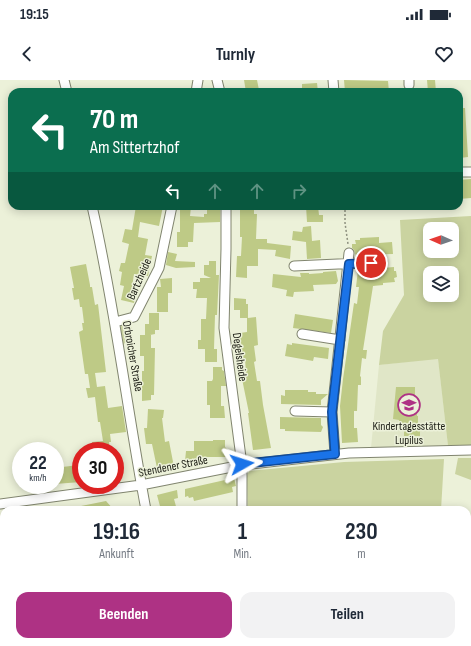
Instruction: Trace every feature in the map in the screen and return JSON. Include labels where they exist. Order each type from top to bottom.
[{"type":"street","name":"Orbroicher Straße","points":[[93,210],[115,322],[145,506]]},
{"type":"street","name":"Bartzheide","points":[[115,322],[134,317],[159,268],[171,210]]},
{"type":"street","name":"Degelsheide","points":[[226,210],[224,328],[242,464],[242,506]]},
{"type":"street","points":[[335,454],[332,412],[350,253]]},
{"type":"street","points":[[294,266],[382,262]]},
{"type":"street","points":[[302,334],[340,340]]},
{"type":"street","points":[[295,411],[332,412]]},
{"type":"street","name":"Stendener Straße","points":[[0,504],[142,485],[242,464],[335,454],[471,450]]},
{"type":"path","points":[[345,210],[345,223],[350,253]]},
{"type":"shaded area","points":[[471,216],[471,445],[448,446],[438,359],[379,365],[383,331],[404,295],[400,220]]},
{"type":"shaded area","points":[[130,323],[132,329],[122,348],[119,330],[121,325]]},
{"type":"shaded area","name":"Kindertagesstätte Lupilus","points":[[438,358],[448,446],[371,448],[379,365]]},
{"type":"shaded area","points":[[458,458],[471,458],[471,480],[455,474]]},
{"type":"shaded area","points":[[444,459],[441,506],[248,506],[247,476],[249,471],[344,462]]},
{"type":"building","points":[[244,80],[257,80],[259,88],[245,88]]},
{"type":"building","points":[[344,80],[388,81],[389,88],[345,88]]},
{"type":"building","points":[[427,80],[435,80],[436,88],[428,88]]},
{"type":"building","points":[[317,83],[318,88],[302,88],[302,84]]},
{"type":"building","points":[[463,108],[465,108],[468,157],[463,158]]},
{"type":"building","points":[[471,179],[471,198],[463,199],[463,180]]},
{"type":"building","points":[[135,210],[162,210],[159,226],[140,222],[138,237],[148,239],[145,255],[152,256],[148,276],[134,274],[132,287],[136,288],[134,303],[121,300],[124,286],[120,285],[122,272],[119,271],[121,263],[125,263],[129,244],[122,242],[125,229],[132,230]]},
{"type":"building","points":[[180,210],[191,210],[190,216],[204,217],[204,214],[207,214],[207,210],[220,210],[220,222],[194,223],[193,242],[188,242],[188,247],[177,247],[177,232],[180,232]]},
{"type":"building","points":[[240,210],[254,210],[254,214],[257,214],[256,239],[267,239],[267,243],[291,246],[290,259],[275,256],[276,250],[258,249],[258,266],[247,266],[247,278],[236,277],[237,256],[241,256],[242,237],[240,237]]},
{"type":"building","points":[[306,210],[318,210],[319,215],[323,215],[323,222],[307,222]]},
{"type":"building","points":[[311,226],[312,241],[320,240],[321,258],[307,259],[306,242],[292,240],[293,231],[302,232],[303,227]]},
{"type":"building","points":[[379,237],[379,243],[392,242],[393,254],[355,254],[352,244],[356,244],[355,240],[360,240],[360,238]]},
{"type":"building","points":[[168,252],[177,254],[175,261],[195,262],[195,267],[176,268],[166,265]]},
{"type":"building","points":[[209,261],[216,261],[216,275],[219,275],[217,315],[215,315],[214,349],[217,349],[217,362],[205,362],[205,349],[198,349],[198,340],[201,340],[201,319],[206,319],[207,298],[196,298],[197,289],[193,289],[193,282],[200,282],[200,278],[211,278],[204,275],[204,265],[209,265]]},
{"type":"building","points":[[86,264],[95,305],[98,304],[106,372],[95,373],[97,387],[105,386],[108,408],[122,406],[126,432],[110,434],[111,442],[92,442],[103,441],[100,422],[98,422],[95,397],[88,398],[86,388],[90,388],[88,374],[85,374],[79,332],[83,330],[82,323],[84,323],[82,307],[80,307],[79,299],[74,300],[72,288],[74,288],[70,267]]},
{"type":"building","points":[[394,267],[397,277],[394,278],[395,282],[373,286],[363,350],[367,350],[366,359],[362,358],[360,376],[361,385],[358,385],[357,411],[354,411],[354,428],[357,428],[358,442],[342,443],[340,406],[354,303],[357,304],[359,287],[356,287],[358,270],[382,273],[382,268]]},
{"type":"building","points":[[336,271],[338,281],[336,284],[313,285],[314,291],[294,292],[293,297],[286,296],[287,290],[272,287],[273,274],[301,277],[300,273],[309,274]]},
{"type":"building","points":[[172,278],[172,293],[168,293],[168,312],[157,312],[157,287],[161,287],[160,279]]},
{"type":"building","points":[[234,298],[246,299],[246,304],[248,304],[248,318],[256,317],[258,345],[254,346],[256,361],[254,362],[257,381],[260,381],[271,448],[253,450],[249,413],[241,374],[246,374],[245,358],[236,359],[233,334],[247,332],[247,318],[240,318],[240,310],[234,310]]},
{"type":"building","points":[[149,313],[159,313],[159,330],[155,330],[155,334],[150,335],[151,348],[155,348],[154,395],[151,395],[151,400],[142,401],[142,371],[144,371],[144,356],[140,356],[140,335],[145,335],[145,324],[149,324]]},
{"type":"building","points":[[295,314],[333,320],[331,333],[293,328]]},
{"type":"building","points":[[292,343],[329,348],[328,359],[314,357],[313,361],[285,356],[287,344],[292,345]]},
{"type":"building","points":[[213,367],[222,367],[222,370],[224,371],[226,386],[221,386],[221,406],[224,406],[225,418],[210,418],[210,405],[207,405],[207,381],[212,381],[213,379]]},
{"type":"building","points":[[396,387],[415,387],[415,402],[417,402],[417,416],[418,424],[420,424],[420,436],[404,436],[404,423],[399,423],[399,420],[393,419]]},
{"type":"building","points":[[285,390],[308,390],[308,392],[316,392],[316,394],[328,394],[321,400],[321,405],[281,404],[281,395],[285,396]]},
{"type":"building","points":[[148,409],[164,410],[162,418],[165,442],[169,441],[174,467],[157,468],[152,444],[146,444],[144,428],[147,428]]},
{"type":"building","points":[[280,417],[321,418],[321,425],[323,427],[321,432],[285,431],[285,429],[280,429]]},
{"type":"building","points":[[225,440],[225,447],[229,451],[229,454],[226,457],[199,457],[199,464],[192,464],[192,461],[185,461],[186,451],[194,451],[194,441]]},
{"type":"building","points":[[72,466],[72,483],[64,483],[64,467]]},
{"type":"building","points":[[234,478],[236,486],[232,487],[233,492],[194,501],[193,497],[185,497],[185,489]]},
{"type":"building","points":[[177,490],[178,498],[174,499],[176,506],[160,506],[157,495]]},
{"type":"building","points":[[106,501],[110,506],[81,506]]},
{"type":"place","name":"Kindertagesstätte Lupilus","points":[[409,405]]},
{"type":"route","points":[[242,464],[335,454],[332,412],[349,264],[371,263]]}]
